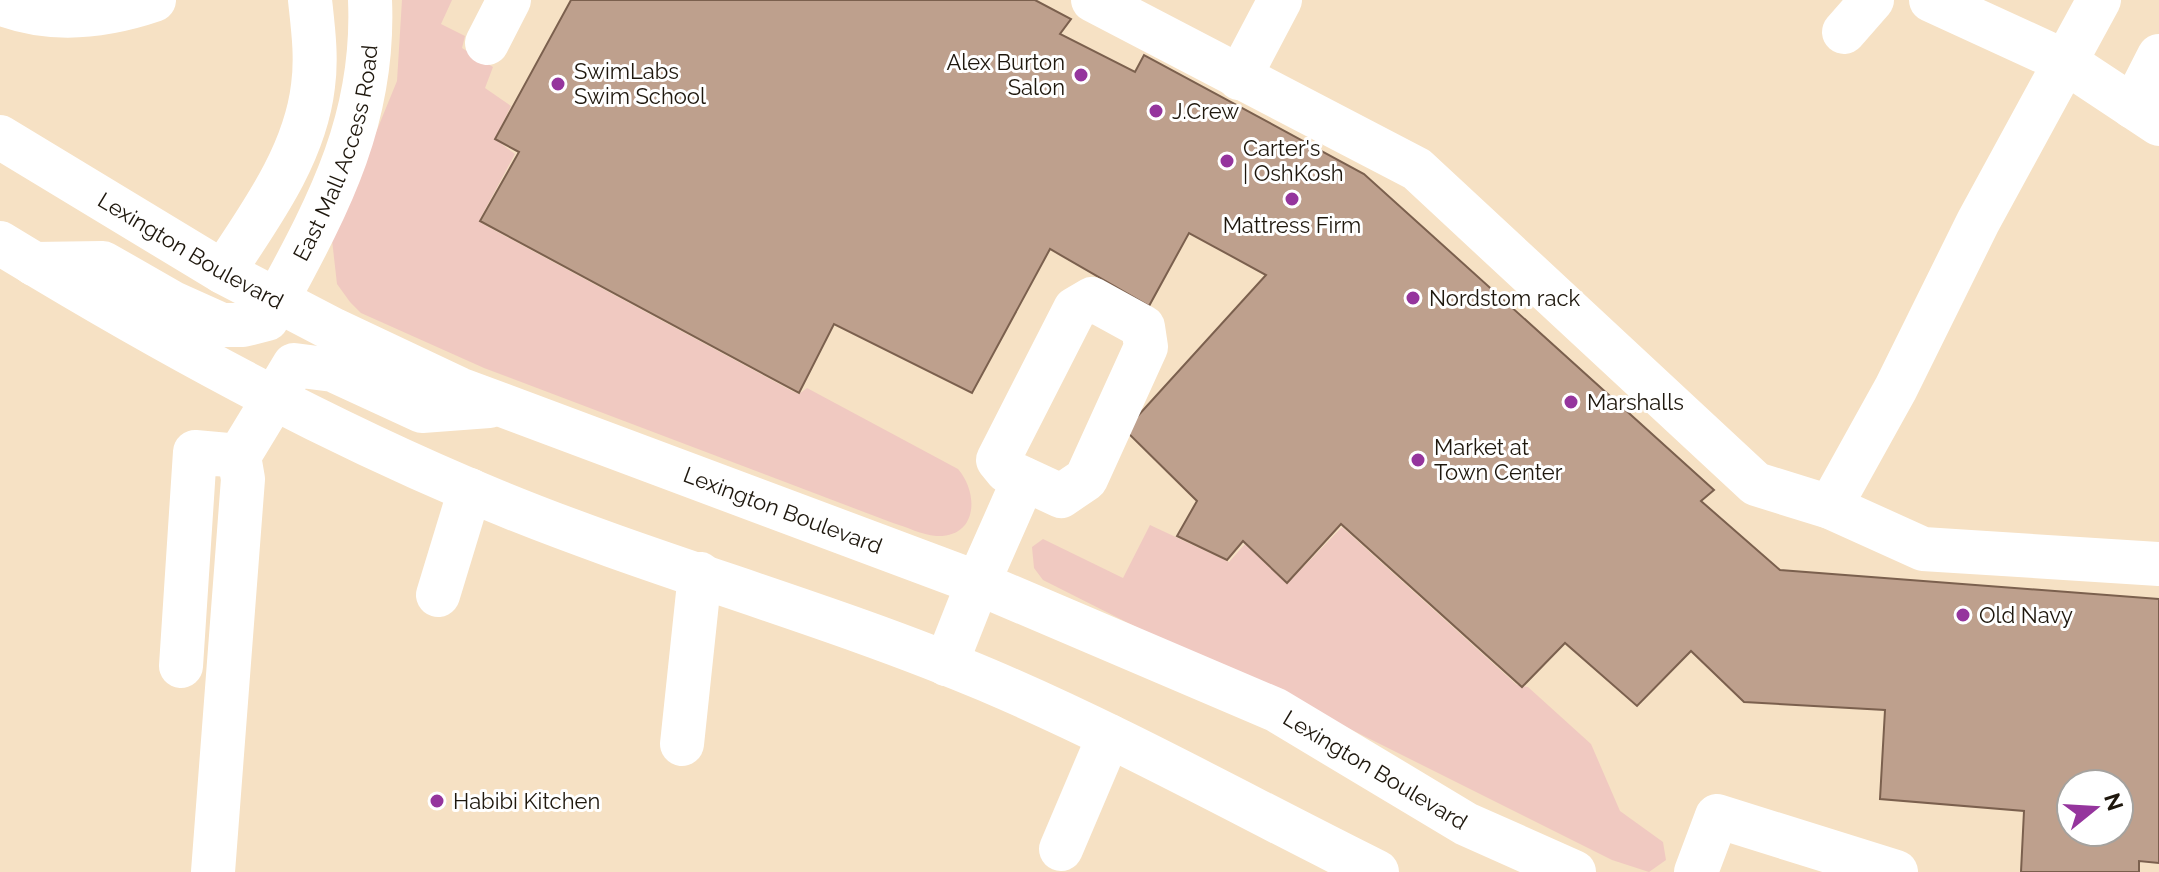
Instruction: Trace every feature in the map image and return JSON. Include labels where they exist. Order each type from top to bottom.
[{"type":"main road","points":[[0,3],[24,13],[74,17],[154,0]]},
{"type":"main road","name":"East Mall Access Road","points":[[223,272],[267,205],[297,144],[313,88],[310,0]]},
{"type":"main road","name":"East Mall Access Road","points":[[277,300],[343,169],[362,113],[369,59],[370,0]]},
{"type":"main road","points":[[487,43],[509,0]]},
{"type":"main road","points":[[1093,0],[1417,169],[1756,484],[1830,507],[1923,549],[2159,564]]},
{"type":"main road","points":[[1239,78],[1280,0]]},
{"type":"main road","points":[[1844,32],[1872,0]]},
{"type":"main road","points":[[1931,0],[1994,14],[2146,115],[2159,56]]},
{"type":"main road","points":[[1830,507],[1896,388],[1978,222],[2099,0]]},
{"type":"main road","name":"Lexington Boulevard","points":[[0,137],[223,272],[496,405],[978,583],[1276,710],[1466,824],[1574,872]]},
{"type":"main road","points":[[17,254],[103,263],[173,303],[222,325],[243,325],[267,319],[277,300]]},
{"type":"main road","points":[[17,254],[273,400],[470,490],[946,664],[1109,736],[1377,872]]},
{"type":"main road","points":[[213,872],[243,479],[239,456],[294,365],[333,370],[422,411],[496,405]]},
{"type":"main road","points":[[181,666],[195,452],[239,456]]},
{"type":"main road","points":[[946,664],[1024,479]]},
{"type":"main road","points":[[438,595],[470,490]]},
{"type":"main road","points":[[682,744],[700,574]]},
{"type":"main road","points":[[1061,849],[1109,736]]},
{"type":"main road","points":[[1696,872],[1717,816],[1896,872]]},
{"type":"shaded area","points":[[402,0],[452,0],[441,24],[465,36],[462,48],[493,67],[485,88],[511,106],[495,139],[515,154],[480,219],[481,223],[792,391],[799,394],[807,388],[958,469],[965,479],[971,501],[971,512],[960,530],[950,535],[920,533],[484,368],[361,313],[337,284],[332,240],[397,81]]},
{"type":"shaded area","points":[[1150,525],[1229,562],[1245,544],[1287,584],[1342,527],[1517,685],[1528,687],[1591,744],[1620,811],[1663,842],[1666,860],[1649,872],[1612,860],[1252,680],[1150,634],[1043,580],[1034,568],[1032,547],[1043,539],[1123,578]]},
{"type":"building","name":"Market at Town Center","points":[[571,0],[1035,0],[1071,19],[1060,34],[1135,72],[1144,55],[1364,174],[1714,490],[1701,501],[1780,570],[2159,599],[2159,863],[2139,861],[2139,872],[2021,872],[2024,811],[1880,799],[1885,710],[1744,702],[1691,651],[1637,706],[1565,643],[1522,687],[1341,524],[1287,583],[1243,541],[1227,560],[1177,536],[1197,501],[1125,430],[1266,275],[1189,233],[1149,306],[1050,249],[972,393],[834,324],[799,393],[480,221],[519,152],[495,139]]},
{"type":"place","name":"Alex Burton Salon","points":[[1081,75]]},
{"type":"place","name":"SwimLabs Swim School","points":[[558,84]]},
{"type":"place","name":"J.Crew","points":[[1156,111]]},
{"type":"place","name":"Carter's | OshKosh","points":[[1227,161]]},
{"type":"place","name":"Mattress Firm","points":[[1292,199]]},
{"type":"place","name":"Nordstom rack","points":[[1413,298]]},
{"type":"place","name":"Marshalls","points":[[1571,402]]},
{"type":"place","name":"Market at Town Center","points":[[1418,460]]},
{"type":"place","name":"Old Navy","points":[[1963,615]]},
{"type":"place","name":"Habibi Kitchen","points":[[437,801]]}]
